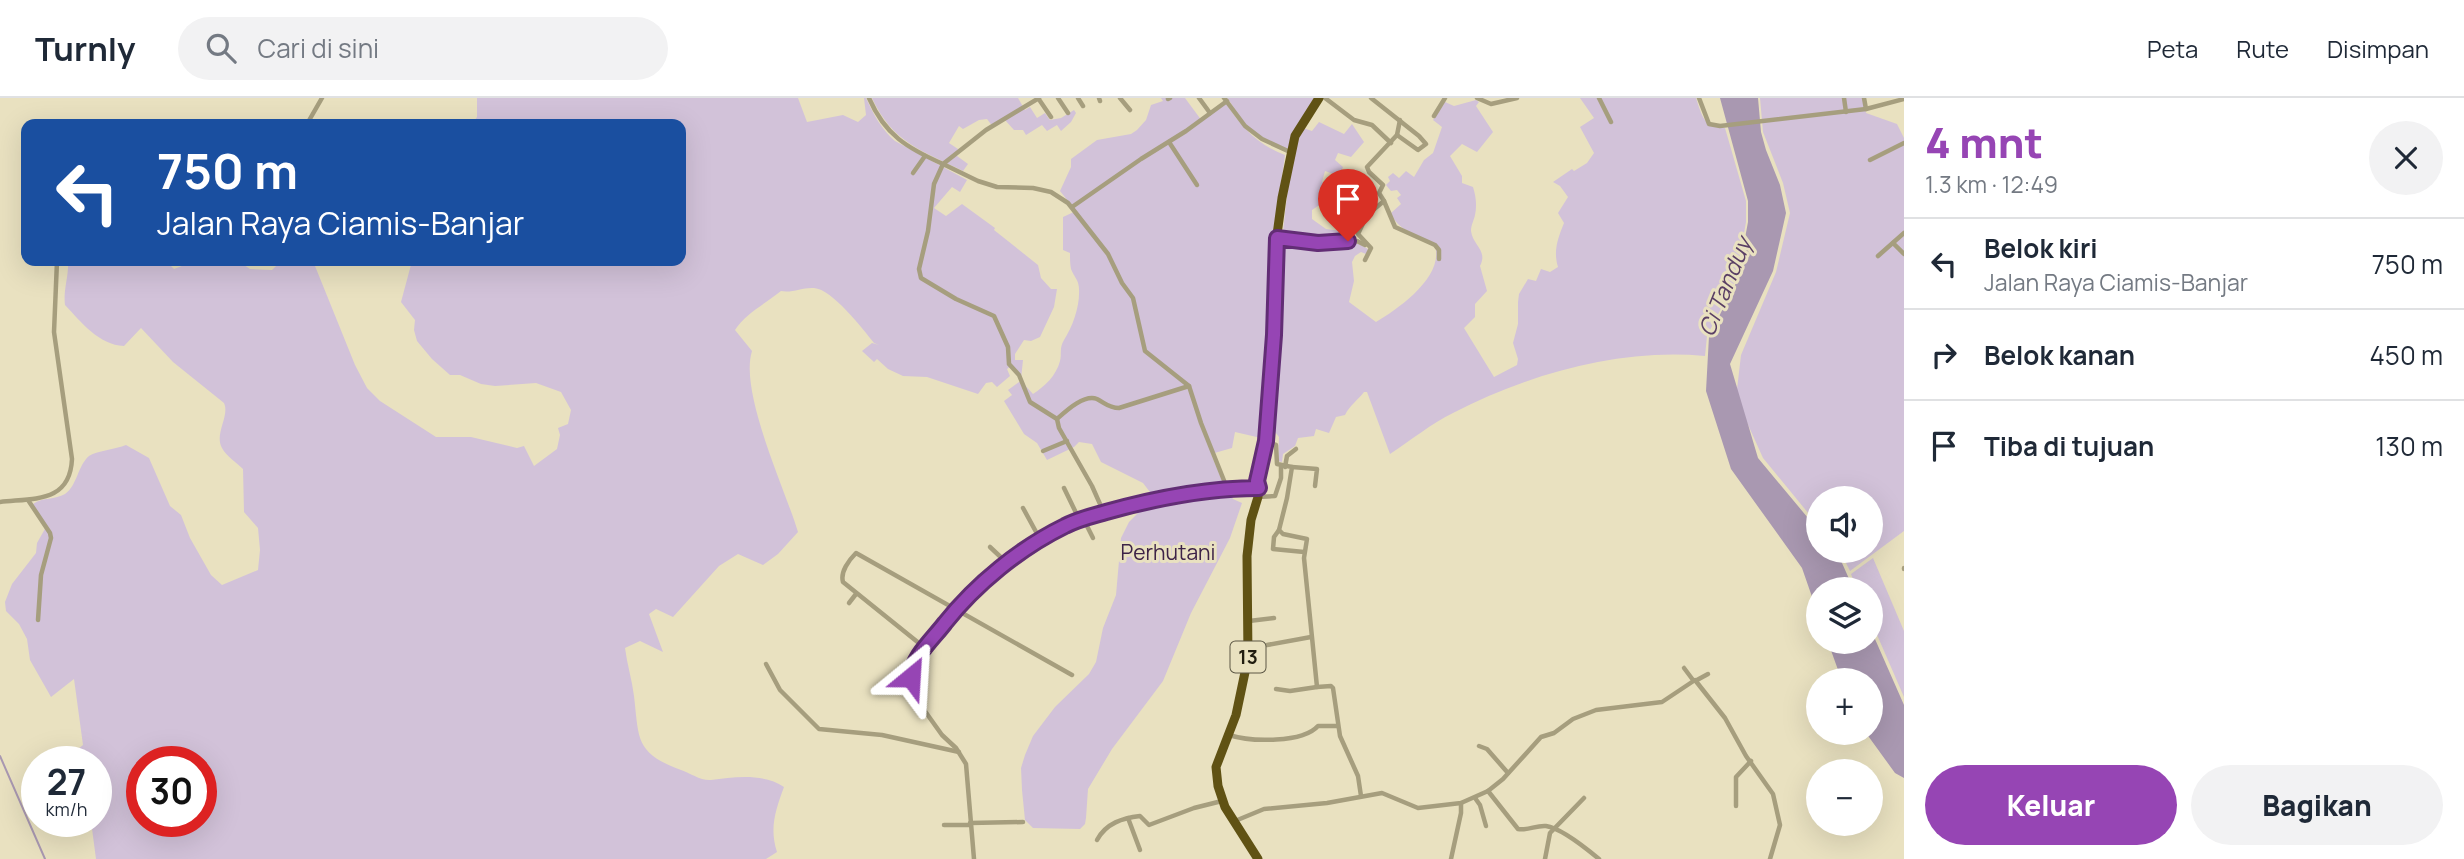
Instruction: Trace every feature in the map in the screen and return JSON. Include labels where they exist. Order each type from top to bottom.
[{"type":"highway","name":"13","points":[[1258,859],[1223,800],[1216,767],[1236,715],[1248,658],[1245,583],[1247,555],[1251,520],[1258,493],[1257,481],[1266,441],[1274,335],[1277,238],[1290,152],[1298,131],[1319,98]]},
{"type":"street","points":[[310,119],[322,98]]},
{"type":"street","points":[[869,98],[888,131],[925,156],[997,187],[1033,188],[1051,192],[1072,207],[1108,254],[1122,283],[1133,298],[1145,351],[1189,386],[1227,488]]},
{"type":"street","points":[[1058,98],[1068,113]]},
{"type":"street","points":[[1078,98],[1083,106]]},
{"type":"street","points":[[1120,98],[1129,110]]},
{"type":"street","points":[[1199,98],[1210,113]]},
{"type":"street","points":[[1215,98],[1220,106]]},
{"type":"street","points":[[1325,98],[1354,120],[1370,124],[1391,143]]},
{"type":"street","points":[[1371,98],[1426,144],[1418,150],[1397,135]]},
{"type":"street","points":[[1434,116],[1445,98]]},
{"type":"street","points":[[1477,98],[1491,104],[1517,98]]},
{"type":"street","points":[[1599,98],[1611,122]]},
{"type":"street","points":[[1699,98],[1709,124],[1720,127],[1866,109],[1904,99]]},
{"type":"street","points":[[1844,98],[1846,112]]},
{"type":"street","points":[[1864,98],[1866,109]]},
{"type":"street","points":[[1051,117],[1036,99],[986,130],[943,164],[933,191],[930,222],[919,269],[921,278],[956,299],[994,316],[1008,347],[1009,364],[1019,375],[1030,402],[1057,419],[1104,513]]},
{"type":"street","points":[[1072,207],[1169,142],[1226,99],[1245,126],[1269,144],[1290,152]]},
{"type":"street","points":[[1400,120],[1397,135],[1367,169],[1383,185],[1379,192],[1395,227],[1435,245],[1439,250],[1439,259]]},
{"type":"street","points":[[1169,142],[1197,185]]},
{"type":"street","points":[[1870,160],[1904,143]]},
{"type":"street","points":[[913,173],[925,156]]},
{"type":"street","points":[[1371,248],[1358,234],[1367,215],[1384,201]]},
{"type":"street","points":[[1878,256],[1904,233]]},
{"type":"street","points":[[1277,238],[1318,243],[1357,241],[1371,248]]},
{"type":"street","points":[[1893,243],[1904,254]]},
{"type":"street","points":[[1365,261],[1371,248]]},
{"type":"street","points":[[0,502],[28,500],[57,492],[71,474],[72,459],[54,332],[57,266]]},
{"type":"street","points":[[1057,419],[1088,398],[1096,399],[1112,408],[1119,408],[1189,386]]},
{"type":"street","points":[[1043,451],[1067,441]]},
{"type":"street","points":[[1266,441],[1275,443],[1276,463],[1283,467],[1317,470],[1315,485]]},
{"type":"street","points":[[974,859],[967,770],[960,752],[921,709],[914,692],[911,671],[925,648],[955,610],[1007,562],[1081,519],[1157,498],[1227,488],[1275,496],[1287,456],[1296,449]]},
{"type":"street","points":[[1292,467],[1279,530],[1272,546],[1273,549],[1304,552]]},
{"type":"street","points":[[1064,488],[1093,538]]},
{"type":"street","points":[[28,500],[51,538],[41,575],[38,620]]},
{"type":"street","points":[[1023,508],[1041,541]]},
{"type":"street","points":[[1279,530],[1283,534],[1307,538],[1304,552],[1317,687]]},
{"type":"street","points":[[990,547],[1007,562]]},
{"type":"street","points":[[925,648],[843,582],[842,576],[856,553],[1072,675]]},
{"type":"street","points":[[849,603],[856,594]]},
{"type":"street","points":[[1248,621],[1274,618]]},
{"type":"street","points":[[1267,645],[1311,637]]},
{"type":"street","points":[[766,664],[780,690],[819,729],[883,735],[960,752]]},
{"type":"street","points":[[1684,668],[1725,718],[1766,782],[1779,813],[1780,830],[1770,859]]},
{"type":"street","points":[[1234,822],[1264,809],[1327,803],[1361,796],[1385,794],[1418,808],[1461,803],[1488,791],[1541,737],[1553,733],[1573,719],[1596,710],[1662,702],[1707,674]]},
{"type":"street","points":[[1276,690],[1331,686],[1334,688],[1337,726],[1358,776],[1361,796]]},
{"type":"street","points":[[1229,735],[1247,740],[1295,737],[1313,732],[1318,726],[1337,726]]},
{"type":"street","points":[[1479,746],[1487,749],[1508,773]]},
{"type":"street","points":[[1736,806],[1736,777],[1751,761]]},
{"type":"street","points":[[1488,791],[1518,829],[1544,826],[1554,829],[1599,859]]},
{"type":"street","points":[[1475,798],[1486,826]]},
{"type":"street","points":[[1545,859],[1548,836],[1584,798]]},
{"type":"street","points":[[1097,840],[1108,825],[1128,818],[1140,816],[1149,825],[1223,800]]},
{"type":"street","points":[[1451,859],[1461,803]]},
{"type":"street","points":[[1128,818],[1140,850]]},
{"type":"street","points":[[944,825],[1023,822]]},
{"type":"green space","points":[[477,98],[798,98],[807,122],[843,115],[858,122],[866,115],[866,98],[878,121],[895,141],[967,180],[960,192],[952,187],[934,208],[946,216],[962,204],[1038,265],[1041,278],[1051,289],[1057,289],[1054,307],[1040,337],[1031,341],[1024,340],[1015,354],[1015,360],[1023,360],[1021,379],[1011,366],[1007,369],[1010,376],[997,387],[992,382],[986,383],[978,394],[927,377],[903,376],[888,369],[877,359],[874,362],[862,351],[872,343],[879,345],[874,343],[838,302],[814,288],[781,291],[750,314],[735,330],[752,351],[750,369],[757,415],[798,532],[778,554],[763,565],[738,554],[719,566],[673,617],[656,609],[649,614],[663,652],[640,641],[625,648],[639,734],[642,743],[655,757],[703,779],[758,778],[784,787],[774,827],[777,852],[766,859],[96,859],[93,837],[112,837],[112,746],[82,746],[74,679],[51,697],[30,660],[27,639],[19,624],[6,611],[5,602],[12,584],[36,553],[37,543],[46,527],[33,504],[65,494],[89,456],[126,445],[149,458],[170,506],[181,515],[190,538],[211,575],[222,585],[258,570],[260,550],[258,528],[244,512],[243,469],[226,454],[220,443],[224,403],[173,362],[141,328],[124,346],[106,342],[84,325],[65,305],[68,266],[171,266],[174,269],[182,266],[246,266],[250,269],[272,270],[276,266],[315,266],[355,365],[367,388],[380,401],[436,437],[471,437],[517,448],[524,446],[534,466],[557,449],[560,435],[558,428],[568,424],[571,410],[561,392],[536,383],[495,386],[481,384],[460,375],[450,375],[417,341],[415,320],[401,302],[411,266],[686,266],[686,119],[476,119]]},
{"type":"green space","points":[[872,98],[1018,98],[1025,110],[1030,107],[1037,118],[1045,113],[1050,120],[1061,118],[1074,110],[1076,113],[1061,131],[1057,125],[1047,131],[1042,125],[1026,135],[1023,130],[1014,130],[1005,120],[993,127],[987,119],[979,120],[963,129],[959,126],[949,143],[958,149],[957,156],[968,164],[963,171],[910,144],[889,125]]},
{"type":"green space","points":[[1161,98],[1185,98],[1202,121],[1226,103],[1251,134],[1266,146],[1285,155],[1272,251],[1270,330],[1261,438],[1235,432],[1232,448],[1211,454],[1224,485],[1153,496],[1143,483],[1101,462],[1092,444],[1079,442],[1047,460],[1037,443],[1024,434],[1004,401],[1012,395],[1008,390],[1019,382],[1033,394],[1050,380],[1058,366],[1062,346],[1075,316],[1079,286],[1071,269],[1070,253],[1063,250],[1063,217],[1076,211],[1060,191],[1071,167],[1071,159],[1097,140],[1131,134],[1137,130],[1146,120],[1151,105],[1163,101]]},
{"type":"green space","points":[[1227,98],[1314,98],[1294,131],[1289,151],[1268,142],[1249,128]]},
{"type":"green space","points":[[1580,98],[1696,98],[1705,120],[1712,126],[1725,128],[1746,201],[1746,222],[1736,279],[1707,336],[1705,356],[1640,356],[1608,360],[1543,376],[1453,413],[1390,454],[1367,392],[1364,392],[1345,415],[1336,417],[1329,433],[1316,429],[1314,436],[1298,438],[1295,446],[1283,454],[1282,462],[1278,461],[1279,437],[1272,428],[1281,254],[1292,160],[1303,128],[1312,131],[1319,122],[1344,134],[1352,124],[1364,142],[1351,157],[1338,153],[1335,160],[1343,167],[1339,176],[1325,171],[1322,182],[1331,189],[1329,193],[1325,192],[1321,204],[1312,210],[1312,219],[1326,229],[1341,231],[1346,235],[1345,244],[1359,244],[1368,249],[1366,254],[1361,252],[1355,256],[1352,262],[1354,281],[1349,302],[1376,322],[1418,289],[1434,267],[1436,255],[1434,243],[1409,232],[1394,219],[1391,213],[1401,204],[1397,198],[1401,195],[1397,190],[1391,191],[1386,185],[1390,181],[1388,177],[1393,173],[1399,178],[1406,171],[1414,177],[1424,160],[1433,153],[1442,127],[1433,120],[1445,102],[1454,106],[1476,100],[1479,102],[1476,106],[1493,132],[1477,152],[1462,144],[1450,156],[1462,176],[1462,183],[1474,190],[1476,208],[1471,231],[1481,252],[1480,266],[1487,291],[1475,304],[1475,317],[1464,328],[1494,377],[1517,365],[1513,343],[1518,324],[1519,294],[1528,279],[1536,281],[1541,269],[1550,272],[1558,267],[1556,250],[1564,223],[1558,213],[1568,197],[1560,186],[1553,182],[1587,163],[1594,153],[1580,127],[1594,118]]},
{"type":"green space","points":[[1760,98],[1863,98],[1866,113],[1897,124],[1904,138],[1904,531],[1883,547],[1883,486],[1806,486],[1806,510],[1763,458],[1736,398],[1741,355],[1776,272],[1790,213],[1783,183],[1763,132]]},
{"type":"green space","name":"Perhutani","points":[[1229,493],[1233,499],[1242,503],[1230,538],[1191,613],[1163,681],[1112,749],[1088,789],[1085,824],[1080,829],[1033,828],[1025,820],[1021,768],[1025,755],[1033,736],[1055,707],[1089,674],[1096,662],[1103,628],[1116,595],[1121,538],[1129,522],[1146,505]]},
{"type":"green space","points":[[1846,563],[1861,563],[1850,571]]},
{"type":"green space","points":[[1866,563],[1875,563],[1881,577],[1852,577],[1851,574]]},
{"type":"green space","points":[[1883,582],[1904,631],[1904,697],[1883,649]]},
{"type":"shaded area","points":[[1720,98],[1758,98],[1761,132],[1780,185],[1786,213],[1773,271],[1730,364],[1758,458],[1806,516],[1806,563],[1842,563],[1848,577],[1806,577],[1806,580],[1802,568],[1731,469],[1706,391],[1709,336],[1737,281],[1748,222],[1748,201]]},
{"type":"shaded area","points":[[1832,654],[1882,654],[1904,705],[1904,778],[1895,773],[1875,745],[1883,745],[1883,668],[1837,668]]},
{"type":"waterway","points":[[0,756],[45,859]]},
{"type":"route","points":[[911,677],[917,659],[955,610],[1007,562],[1065,525],[1146,500],[1227,488],[1259,488],[1257,481],[1266,441],[1274,335],[1277,238],[1308,243],[1348,241]]},
{"type":"water label","name":"Ci Tanduy","points":[[1725,287]]}]
